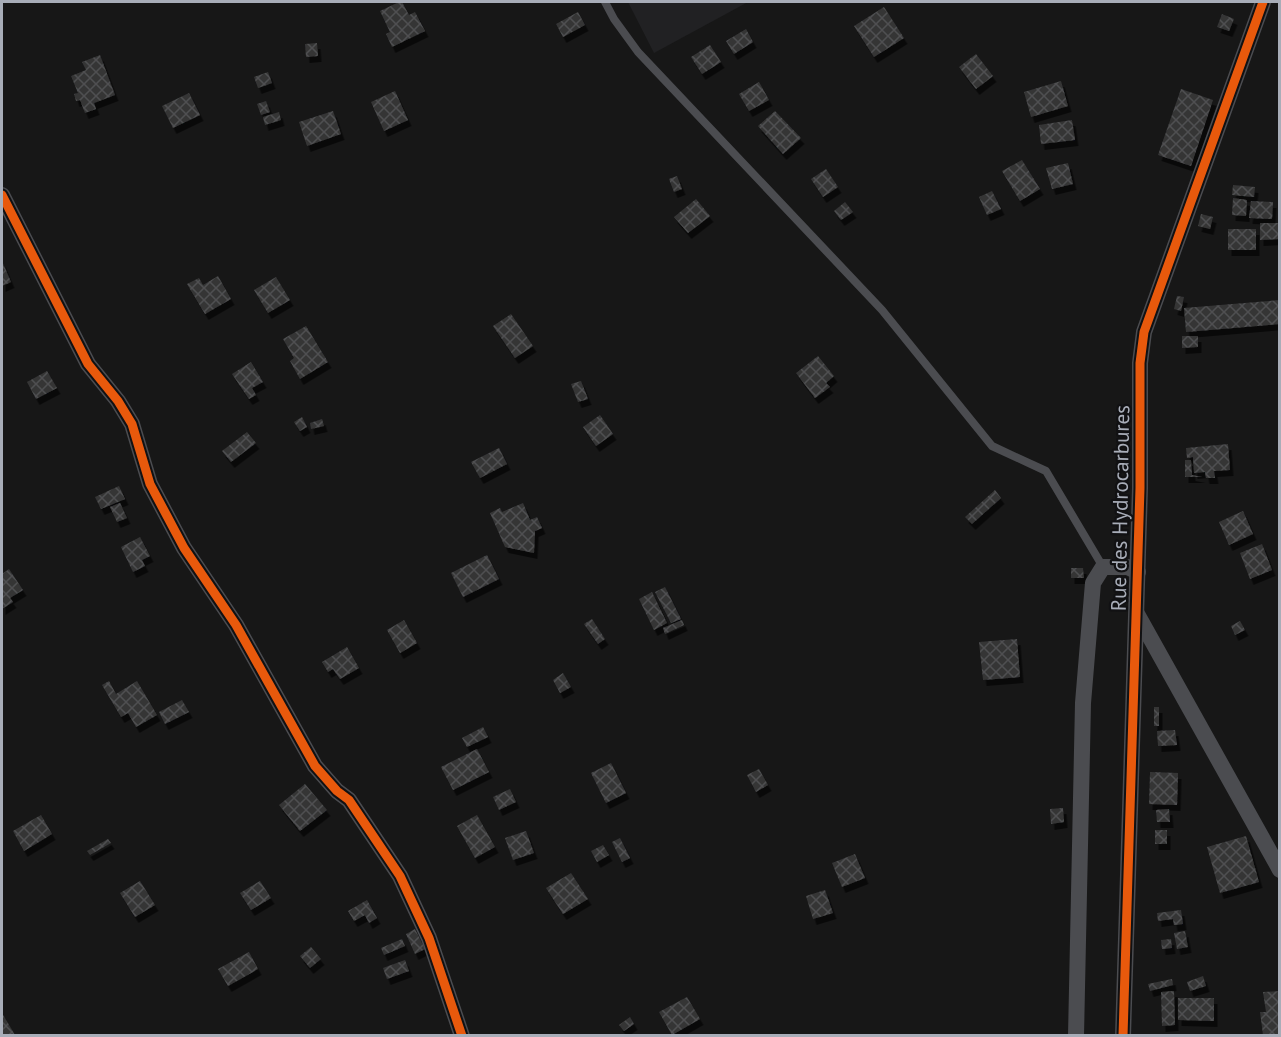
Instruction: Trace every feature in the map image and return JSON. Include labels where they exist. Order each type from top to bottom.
[{"type":"street","name":"Rue des Hydrocarbures","points":[[1123,1035],[1138,572],[1140,363],[1144,332],[1263,2]]},
{"type":"street","points":[[2,195],[88,364],[118,401],[132,424],[150,483],[184,548],[236,626],[315,766],[337,791],[349,800],[400,876],[429,938],[462,1035]]},
{"type":"street","points":[[1076,1035],[1083,703],[1093,583],[1103,567],[1128,567],[1138,572]]},
{"type":"street","points":[[1136,613],[1280,870]]},
{"type":"lane","points":[[605,2],[614,19],[638,52],[882,310],[992,446],[1046,471],[1103,567]]},
{"type":"shaded area","points":[[628,2],[748,2],[654,53]]},
{"type":"building","points":[[402,2],[409,15],[415,12],[425,31],[392,47],[386,34],[390,32],[380,11]]},
{"type":"building","points":[[884,7],[904,38],[874,57],[854,26]]},
{"type":"building","points":[[578,12],[585,25],[563,37],[556,24]]},
{"type":"building","points":[[1222,14],[1234,19],[1229,31],[1217,27]]},
{"type":"building","points":[[746,29],[753,42],[734,54],[726,41]]},
{"type":"building","points":[[317,43],[318,56],[306,57],[305,44]]},
{"type":"building","points":[[710,45],[721,62],[702,74],[691,57]]},
{"type":"building","points":[[976,54],[993,76],[976,89],[959,67]]},
{"type":"building","points":[[100,55],[115,95],[94,103],[96,109],[85,113],[80,100],[76,101],[74,94],[78,93],[71,76],[86,70],[82,62]]},
{"type":"building","points":[[268,72],[272,83],[258,88],[254,77]]},
{"type":"building","points":[[1061,81],[1068,106],[1031,117],[1024,92]]},
{"type":"building","points":[[759,82],[769,100],[749,111],[739,94]]},
{"type":"building","points":[[1181,89],[1213,100],[1191,166],[1158,155]]},
{"type":"building","points":[[395,91],[408,120],[384,131],[371,102]]},
{"type":"building","points":[[189,93],[200,115],[173,128],[162,106]]},
{"type":"building","points":[[266,101],[270,112],[261,115],[257,104]]},
{"type":"building","points":[[333,111],[341,134],[307,146],[299,122]]},
{"type":"building","points":[[775,111],[801,138],[783,154],[758,126]]},
{"type":"building","points":[[279,112],[281,120],[265,125],[263,117]]},
{"type":"building","points":[[1072,120],[1075,140],[1041,144],[1039,125]]},
{"type":"building","points":[[1022,160],[1040,189],[1020,201],[1002,171]]},
{"type":"building","points":[[1068,163],[1073,184],[1052,189],[1046,168]]},
{"type":"building","points":[[826,169],[838,187],[823,197],[811,179]]},
{"type":"building","points":[[677,176],[682,189],[674,192],[669,179]]},
{"type":"building","points":[[1233,185],[1255,187],[1254,197],[1232,195]]},
{"type":"building","points":[[992,191],[1001,209],[987,215],[979,197]]},
{"type":"building","points":[[1233,198],[1247,200],[1246,216],[1232,215]]},
{"type":"building","points":[[696,199],[710,216],[688,233],[674,217]]},
{"type":"building","points":[[1251,201],[1273,202],[1272,219],[1249,218]]},
{"type":"building","points":[[845,202],[853,212],[841,220],[834,211]]},
{"type":"building","points":[[1201,214],[1213,217],[1210,229],[1198,226]]},
{"type":"building","points":[[1260,223],[1280,223],[1280,239],[1260,240]]},
{"type":"building","points":[[1228,229],[1256,229],[1256,250],[1228,250]]},
{"type":"building","points":[[2,261],[11,282],[2,286]]},
{"type":"building","points":[[218,276],[231,299],[205,314],[187,284],[199,278],[203,285]]},
{"type":"building","points":[[276,277],[290,300],[268,313],[254,290]]},
{"type":"building","points":[[1177,296],[1184,297],[1181,311],[1174,309]]},
{"type":"building","points":[[1280,300],[1280,324],[1186,332],[1184,308]]},
{"type":"building","points":[[511,314],[533,346],[515,358],[493,326]]},
{"type":"building","points":[[306,326],[328,362],[300,379],[290,361],[294,358],[283,339]]},
{"type":"building","points":[[1182,336],[1198,336],[1198,347],[1182,348]]},
{"type":"building","points":[[818,356],[834,376],[826,383],[830,387],[815,398],[796,373]]},
{"type":"building","points":[[251,362],[263,382],[252,388],[256,395],[249,399],[232,374]]},
{"type":"building","points":[[47,371],[57,388],[36,399],[27,382]]},
{"type":"building","points":[[581,381],[588,399],[578,402],[571,384]]},
{"type":"building","points":[[600,415],[613,434],[596,446],[583,427]]},
{"type":"building","points":[[302,417],[307,427],[300,431],[294,422]]},
{"type":"building","points":[[322,419],[324,426],[311,429],[310,423]]},
{"type":"building","points":[[247,432],[256,443],[231,462],[222,451]]},
{"type":"building","points":[[1228,444],[1230,470],[1214,471],[1215,478],[1206,478],[1205,472],[1194,473],[1193,457],[1187,458],[1186,448]]},
{"type":"building","points":[[499,448],[507,464],[480,478],[471,462]]},
{"type":"building","points":[[1185,460],[1191,460],[1192,475],[1202,477],[1185,477]]},
{"type":"building","points":[[119,486],[125,499],[101,509],[95,497]]},
{"type":"building","points":[[995,490],[1001,498],[972,524],[965,517]]},
{"type":"building","points":[[120,503],[127,518],[117,522],[110,507]]},
{"type":"building","points":[[523,503],[530,520],[537,517],[542,528],[535,531],[534,553],[505,547],[490,513],[500,508],[502,512]]},
{"type":"building","points":[[1243,511],[1253,534],[1229,545],[1219,522]]},
{"type":"building","points":[[140,537],[150,556],[142,560],[145,566],[133,572],[121,547]]},
{"type":"building","points":[[1262,544],[1272,570],[1250,579],[1240,553]]},
{"type":"building","points":[[487,555],[499,579],[463,597],[451,573]]},
{"type":"building","points":[[1071,568],[1083,568],[1084,578],[1071,578]]},
{"type":"building","points":[[9,569],[23,590],[10,598],[13,602],[2,609],[2,574]]},
{"type":"building","points":[[665,587],[681,619],[671,623],[655,592]]},
{"type":"building","points":[[652,592],[667,623],[654,630],[639,599]]},
{"type":"building","points":[[592,619],[605,639],[598,644],[584,624]]},
{"type":"building","points":[[404,620],[417,643],[400,653],[387,630]]},
{"type":"building","points":[[682,620],[684,625],[665,634],[663,628]]},
{"type":"building","points":[[1240,621],[1245,630],[1235,635],[1231,626]]},
{"type":"building","points":[[1017,639],[1020,677],[983,680],[979,642]]},
{"type":"building","points":[[347,647],[359,668],[340,679],[333,669],[328,672],[322,662]]},
{"type":"building","points":[[563,673],[571,687],[560,693],[553,680]]},
{"type":"building","points":[[109,681],[116,694],[137,681],[157,715],[136,727],[128,713],[121,717],[102,685]]},
{"type":"building","points":[[182,700],[189,712],[165,724],[159,712]]},
{"type":"building","points":[[1154,707],[1159,707],[1159,726],[1154,726]]},
{"type":"building","points":[[483,727],[488,737],[467,747],[462,738]]},
{"type":"building","points":[[1175,730],[1177,745],[1158,746],[1157,731]]},
{"type":"building","points":[[477,749],[489,772],[453,790],[441,767]]},
{"type":"building","points":[[611,763],[626,793],[606,803],[591,773]]},
{"type":"building","points":[[759,769],[768,785],[756,792],[747,775]]},
{"type":"building","points":[[1150,772],[1178,773],[1177,805],[1149,804]]},
{"type":"building","points":[[305,784],[327,810],[300,831],[279,805]]},
{"type":"building","points":[[510,789],[516,802],[499,810],[493,797]]},
{"type":"building","points":[[1063,808],[1064,822],[1051,824],[1050,809]]},
{"type":"building","points":[[1169,809],[1170,822],[1157,822],[1156,810]]},
{"type":"building","points":[[41,815],[52,834],[24,851],[13,831]]},
{"type":"building","points":[[477,815],[495,847],[475,858],[457,826]]},
{"type":"building","points":[[1155,830],[1167,830],[1167,844],[1155,844]]},
{"type":"building","points":[[526,831],[534,853],[513,860],[505,838]]},
{"type":"building","points":[[1246,836],[1259,882],[1220,893],[1207,847]]},
{"type":"building","points":[[620,838],[630,858],[622,862],[612,842]]},
{"type":"building","points":[[108,839],[111,843],[90,855],[87,851]]},
{"type":"building","points":[[603,845],[609,855],[597,862],[591,851]]},
{"type":"building","points":[[855,854],[865,878],[842,887],[832,863]]},
{"type":"building","points":[[571,873],[588,899],[563,914],[546,888]]},
{"type":"building","points":[[140,881],[155,905],[135,917],[120,893]]},
{"type":"building","points":[[260,881],[271,898],[251,910],[240,893]]},
{"type":"building","points":[[825,890],[833,913],[813,919],[806,896]]},
{"type":"building","points":[[367,900],[377,918],[369,923],[365,915],[354,921],[348,911]]},
{"type":"building","points":[[1181,910],[1183,924],[1174,925],[1173,919],[1158,921],[1157,913]]},
{"type":"building","points":[[415,929],[425,949],[415,954],[406,934]]},
{"type":"building","points":[[1185,931],[1188,947],[1177,949],[1174,933]]},
{"type":"building","points":[[402,939],[405,946],[384,955],[381,948]]},
{"type":"building","points":[[1171,939],[1172,948],[1162,949],[1161,940]]},
{"type":"building","points":[[311,947],[321,959],[310,968],[300,956]]},
{"type":"building","points":[[249,952],[258,969],[228,986],[218,969]]},
{"type":"building","points":[[405,960],[409,971],[387,979],[383,968]]},
{"type":"building","points":[[1203,976],[1206,986],[1190,991],[1187,982]]},
{"type":"building","points":[[1172,979],[1173,985],[1150,991],[1148,984]]},
{"type":"building","points":[[1174,991],[1175,1025],[1162,1026],[1161,992]]},
{"type":"building","points":[[1280,991],[1280,1035],[1263,1035],[1260,1012],[1266,1012],[1263,992]]},
{"type":"building","points":[[687,997],[700,1019],[672,1035],[659,1012]]},
{"type":"building","points":[[1178,998],[1214,998],[1214,1021],[1178,1020]]},
{"type":"building","points":[[2,1013],[15,1035],[2,1035]]},
{"type":"building","points":[[630,1017],[634,1024],[624,1031],[619,1025]]},
{"type":"cycle path","points":[[1123,1036],[1140,488],[1140,363],[1144,332],[1263,2]]},
{"type":"cycle path","points":[[2,195],[88,364],[118,401],[132,424],[150,484],[184,548],[236,625],[315,766],[337,791],[349,800],[400,876],[429,938],[462,1036]]}]
